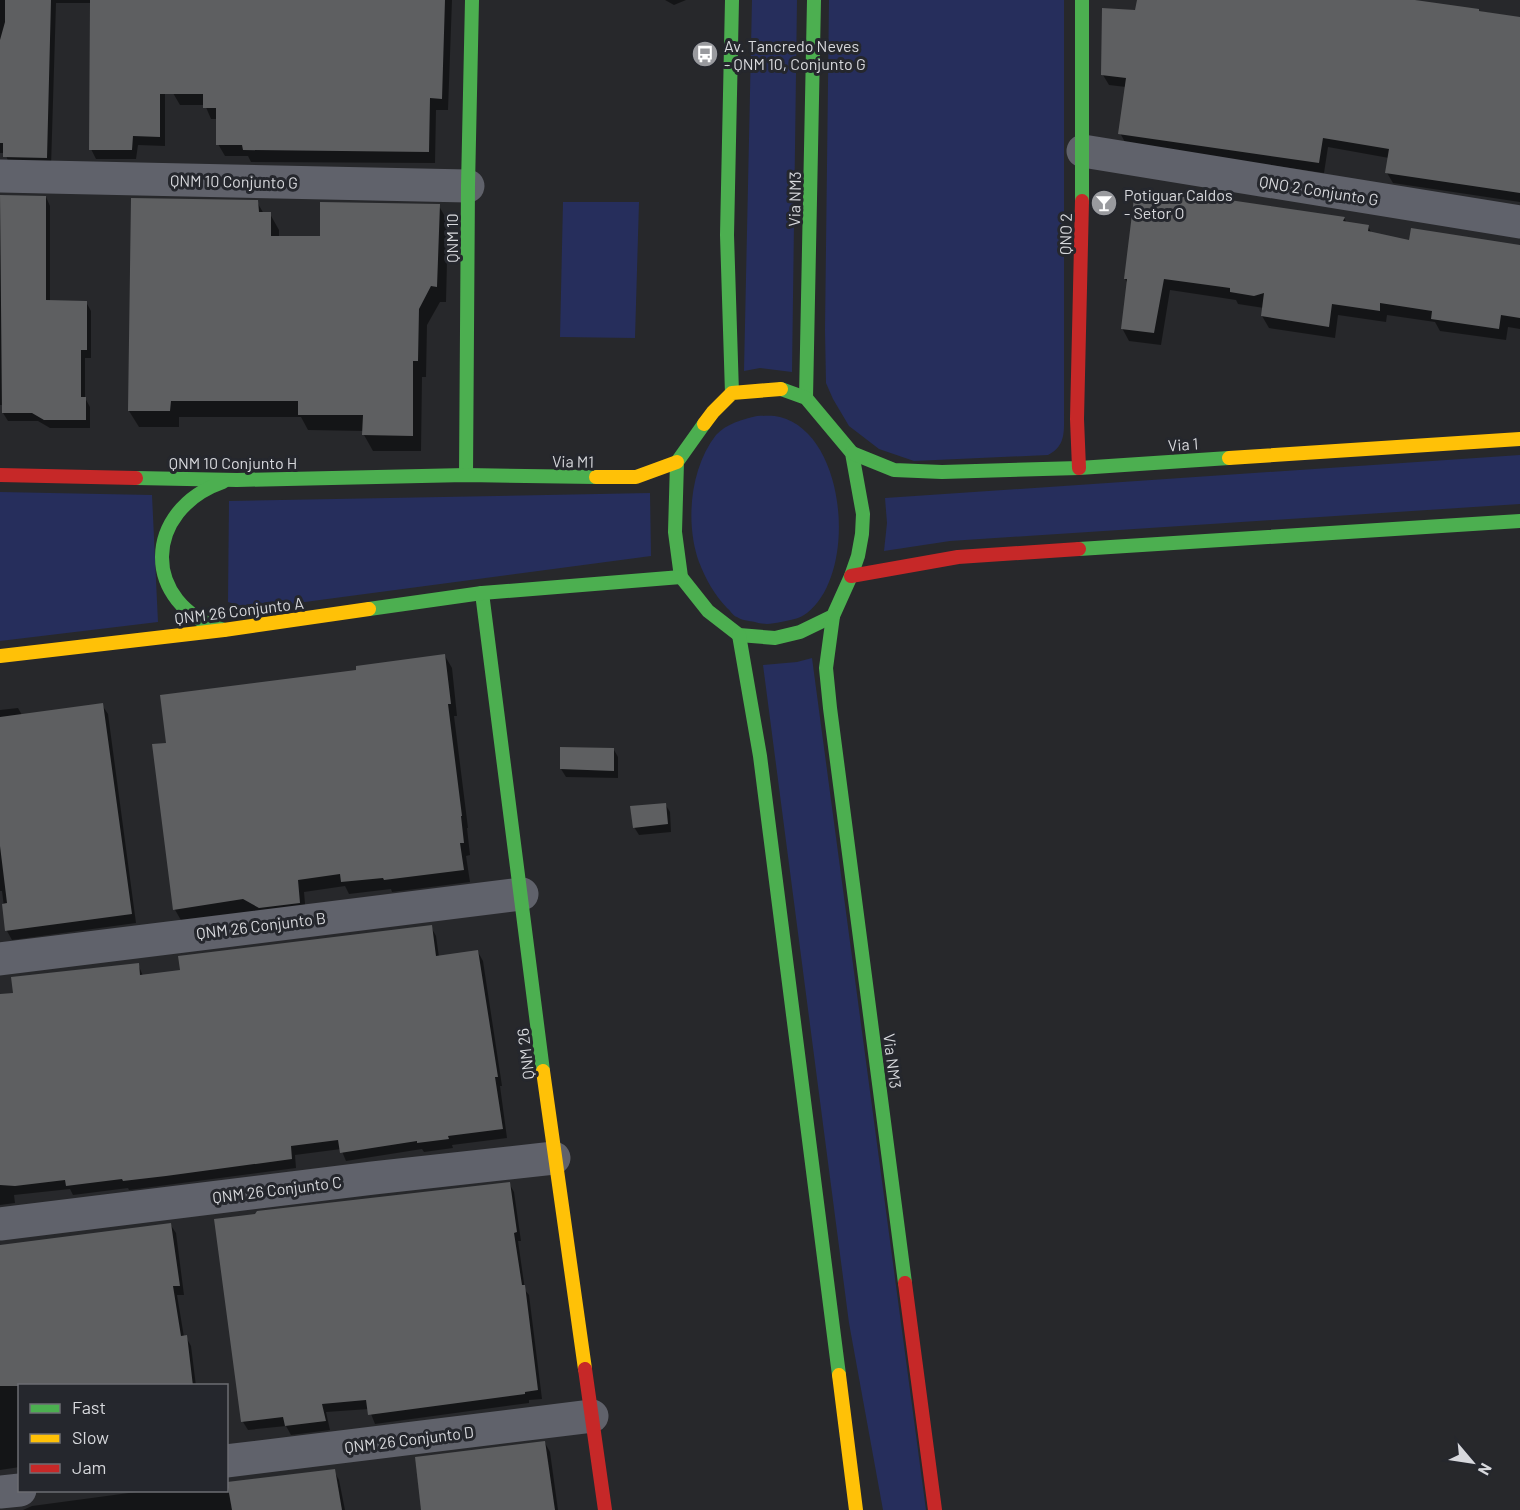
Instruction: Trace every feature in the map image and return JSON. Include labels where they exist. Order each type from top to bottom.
[{"type":"main road","name":"QNM 10","points":[[466,475],[472,0]]},
{"type":"main road","points":[[732,0],[727,236],[732,393]]},
{"type":"main road","name":"Via NM3","points":[[807,398],[814,0]]},
{"type":"main road","name":"QNO 2","points":[[1079,468],[1077,419],[1083,150],[1082,0]]},
{"type":"main road","points":[[833,616],[800,632],[775,638],[739,635],[708,611],[681,577],[675,532],[677,462],[713,412],[732,393],[781,389],[807,398],[852,453]]},
{"type":"main road","name":"Via 1","points":[[852,453],[894,470],[942,472],[1079,468],[1520,439]]},
{"type":"main road","name":"Via NM3","points":[[852,453],[863,514],[860,545],[851,576],[833,616],[826,668],[935,1510]]},
{"type":"main road","name":"Via M1","points":[[466,475],[636,477],[677,462]]},
{"type":"main road","name":"QNM 10 Conjunto H","points":[[0,475],[237,480],[466,475]]},
{"type":"main road","points":[[224,630],[207,625],[179,605],[164,574],[163,544],[169,524],[178,509],[190,497],[220,482],[237,480]]},
{"type":"main road","points":[[851,576],[958,557],[1520,521]]},
{"type":"main road","points":[[482,593],[681,577]]},
{"type":"main road","name":"QNM 26 Conjunto A","points":[[0,656],[224,630],[482,593]]},
{"type":"main road","name":"QNM 26","points":[[482,593],[554,1158],[605,1510]]},
{"type":"main road","points":[[739,635],[760,756],[856,1510]]},
{"type":"street","name":"QNO 2 Conjunto G","points":[[1083,150],[1520,222]]},
{"type":"street","name":"QNM 10 Conjunto G","points":[[0,176],[468,186]]},
{"type":"street","name":"QNM 26 Conjunto B","points":[[0,959],[522,894]]},
{"type":"street","name":"QNM 26 Conjunto C","points":[[0,1224],[362,1179],[554,1158]]},
{"type":"street","name":"QNM 26 Conjunto D","points":[[228,1461],[592,1416]]},
{"type":"street","points":[[0,1492],[18,1490]]},
{"type":"shaded area","points":[[752,0],[797,0],[792,372],[760,368],[744,371]]},
{"type":"shaded area","points":[[829,0],[1064,0],[1064,426],[1061,443],[1048,455],[914,461],[879,449],[849,426],[833,399],[826,383],[825,330]]},
{"type":"shaded area","points":[[563,202],[639,202],[635,338],[560,337]]},
{"type":"shaded area","points":[[757,416],[780,417],[802,429],[820,449],[831,476],[838,507],[839,538],[834,568],[823,594],[804,615],[792,620],[768,624],[739,618],[722,603],[699,562],[691,513],[696,479],[707,448],[716,435],[725,428],[741,420]]},
{"type":"shaded area","points":[[1520,455],[1520,504],[950,541],[884,551],[887,523],[885,498]]},
{"type":"shaded area","points":[[0,492],[152,495],[158,622],[0,641]]},
{"type":"shaded area","points":[[650,493],[651,556],[252,609],[228,602],[229,501]]},
{"type":"shaded area","points":[[812,658],[926,1510],[883,1510],[849,1323],[763,665],[797,662]]},
{"type":"building","points":[[5,0],[51,0],[47,158],[3,157],[3,143],[0,143],[0,40],[5,22]]},
{"type":"building","points":[[90,0],[445,0],[442,99],[430,98],[429,152],[243,150],[242,145],[216,145],[216,108],[203,108],[203,94],[160,94],[160,137],[133,136],[132,150],[89,150]]},
{"type":"building","points":[[1137,0],[1415,0],[1520,17],[1520,193],[1385,173],[1389,149],[1323,138],[1319,163],[1118,134],[1126,78],[1101,75],[1102,8],[1135,10]]},
{"type":"building","points":[[1135,190],[1208,200],[1209,197],[1345,217],[1343,221],[1369,225],[1368,231],[1409,240],[1411,228],[1520,245],[1520,318],[1501,315],[1499,329],[1431,319],[1432,311],[1380,303],[1380,311],[1332,304],[1329,327],[1261,316],[1264,293],[1254,296],[1230,292],[1230,288],[1164,279],[1154,333],[1121,329],[1127,279],[1124,279]]},
{"type":"building","points":[[0,195],[46,196],[46,300],[87,301],[87,350],[81,350],[81,397],[86,397],[86,420],[44,420],[32,413],[2,413]]},
{"type":"building","points":[[131,198],[258,200],[259,212],[271,212],[271,236],[320,236],[320,202],[440,204],[437,287],[431,286],[419,309],[418,361],[413,361],[413,436],[362,435],[363,415],[298,415],[298,401],[171,401],[170,411],[128,411]]},
{"type":"building","points":[[445,654],[451,704],[448,704],[462,816],[464,843],[460,843],[464,870],[384,880],[383,878],[341,882],[340,874],[298,880],[300,903],[259,908],[243,899],[173,910],[152,744],[166,743],[160,695],[356,670],[356,666]]},
{"type":"building","points":[[103,703],[132,914],[5,931],[2,904],[7,903],[0,846],[0,717]]},
{"type":"building","points":[[560,747],[614,748],[614,771],[560,769]]},
{"type":"building","points":[[666,803],[668,824],[633,828],[630,806]]},
{"type":"building","points":[[432,925],[436,956],[478,950],[498,1077],[495,1077],[503,1129],[448,1136],[449,1139],[417,1143],[417,1141],[340,1153],[338,1140],[291,1146],[292,1159],[123,1181],[122,1179],[66,1186],[65,1180],[15,1186],[0,1185],[0,994],[13,993],[11,977],[139,963],[140,975],[180,970],[178,956]]},
{"type":"building","points":[[510,1182],[517,1232],[514,1233],[522,1285],[525,1285],[538,1390],[525,1392],[525,1394],[368,1415],[366,1400],[322,1404],[326,1421],[285,1426],[283,1417],[241,1422],[214,1219],[255,1214],[257,1211]]},
{"type":"building","points":[[171,1223],[180,1286],[173,1286],[181,1336],[187,1335],[193,1384],[18,1384],[18,1386],[0,1386],[0,1245]]},
{"type":"building","points":[[545,1441],[555,1510],[421,1510],[415,1457]]},
{"type":"building","points":[[335,1469],[342,1510],[232,1510],[228,1482]]},
{"type":"traffic: fast","points":[[466,475],[472,0]]},
{"type":"traffic: fast","points":[[732,0],[727,235],[732,393]]},
{"type":"traffic: fast","points":[[806,398],[814,0]]},
{"type":"traffic: fast","points":[[1082,0],[1082,201]]},
{"type":"traffic: fast","points":[[704,424],[677,462],[675,532],[681,577],[708,611],[739,635],[775,638],[800,632],[833,616],[858,556],[863,514],[852,453],[806,398],[781,389]]},
{"type":"traffic: fast","points":[[852,453],[894,470],[942,472],[1079,468],[1229,458]]},
{"type":"traffic: fast","points":[[136,478],[237,480],[466,475],[596,477]]},
{"type":"traffic: fast","points":[[223,482],[197,495],[178,513],[166,534],[162,557],[166,579],[177,600],[197,617],[224,630]]},
{"type":"traffic: fast","points":[[1079,549],[1520,521]]},
{"type":"traffic: fast","points":[[369,609],[482,593],[681,577]]},
{"type":"traffic: fast","points":[[482,593],[543,1071]]},
{"type":"traffic: fast","points":[[833,616],[826,668],[830,708],[905,1283]]},
{"type":"traffic: fast","points":[[739,635],[760,756],[839,1375]]},
{"type":"traffic: slow","points":[[704,424],[732,393],[781,389]]},
{"type":"traffic: slow","points":[[1229,458],[1520,439]]},
{"type":"traffic: slow","points":[[596,477],[636,477],[677,462]]},
{"type":"traffic: slow","points":[[0,656],[224,630],[369,609]]},
{"type":"traffic: slow","points":[[543,1071],[585,1369]]},
{"type":"traffic: slow","points":[[839,1375],[856,1510]]},
{"type":"traffic: jam","points":[[1079,468],[1077,419],[1082,201]]},
{"type":"traffic: jam","points":[[0,475],[136,478]]},
{"type":"traffic: jam","points":[[851,576],[958,557],[1079,549]]},
{"type":"traffic: jam","points":[[905,1283],[935,1510]]},
{"type":"traffic: jam","points":[[585,1369],[605,1510]]},
{"type":"place","name":"Av. Tancredo Neves - QNM 10, Conjunto G","points":[[705,54]]},
{"type":"place","name":"Potiguar Caldos - Setor O","points":[[1104,203]]}]
